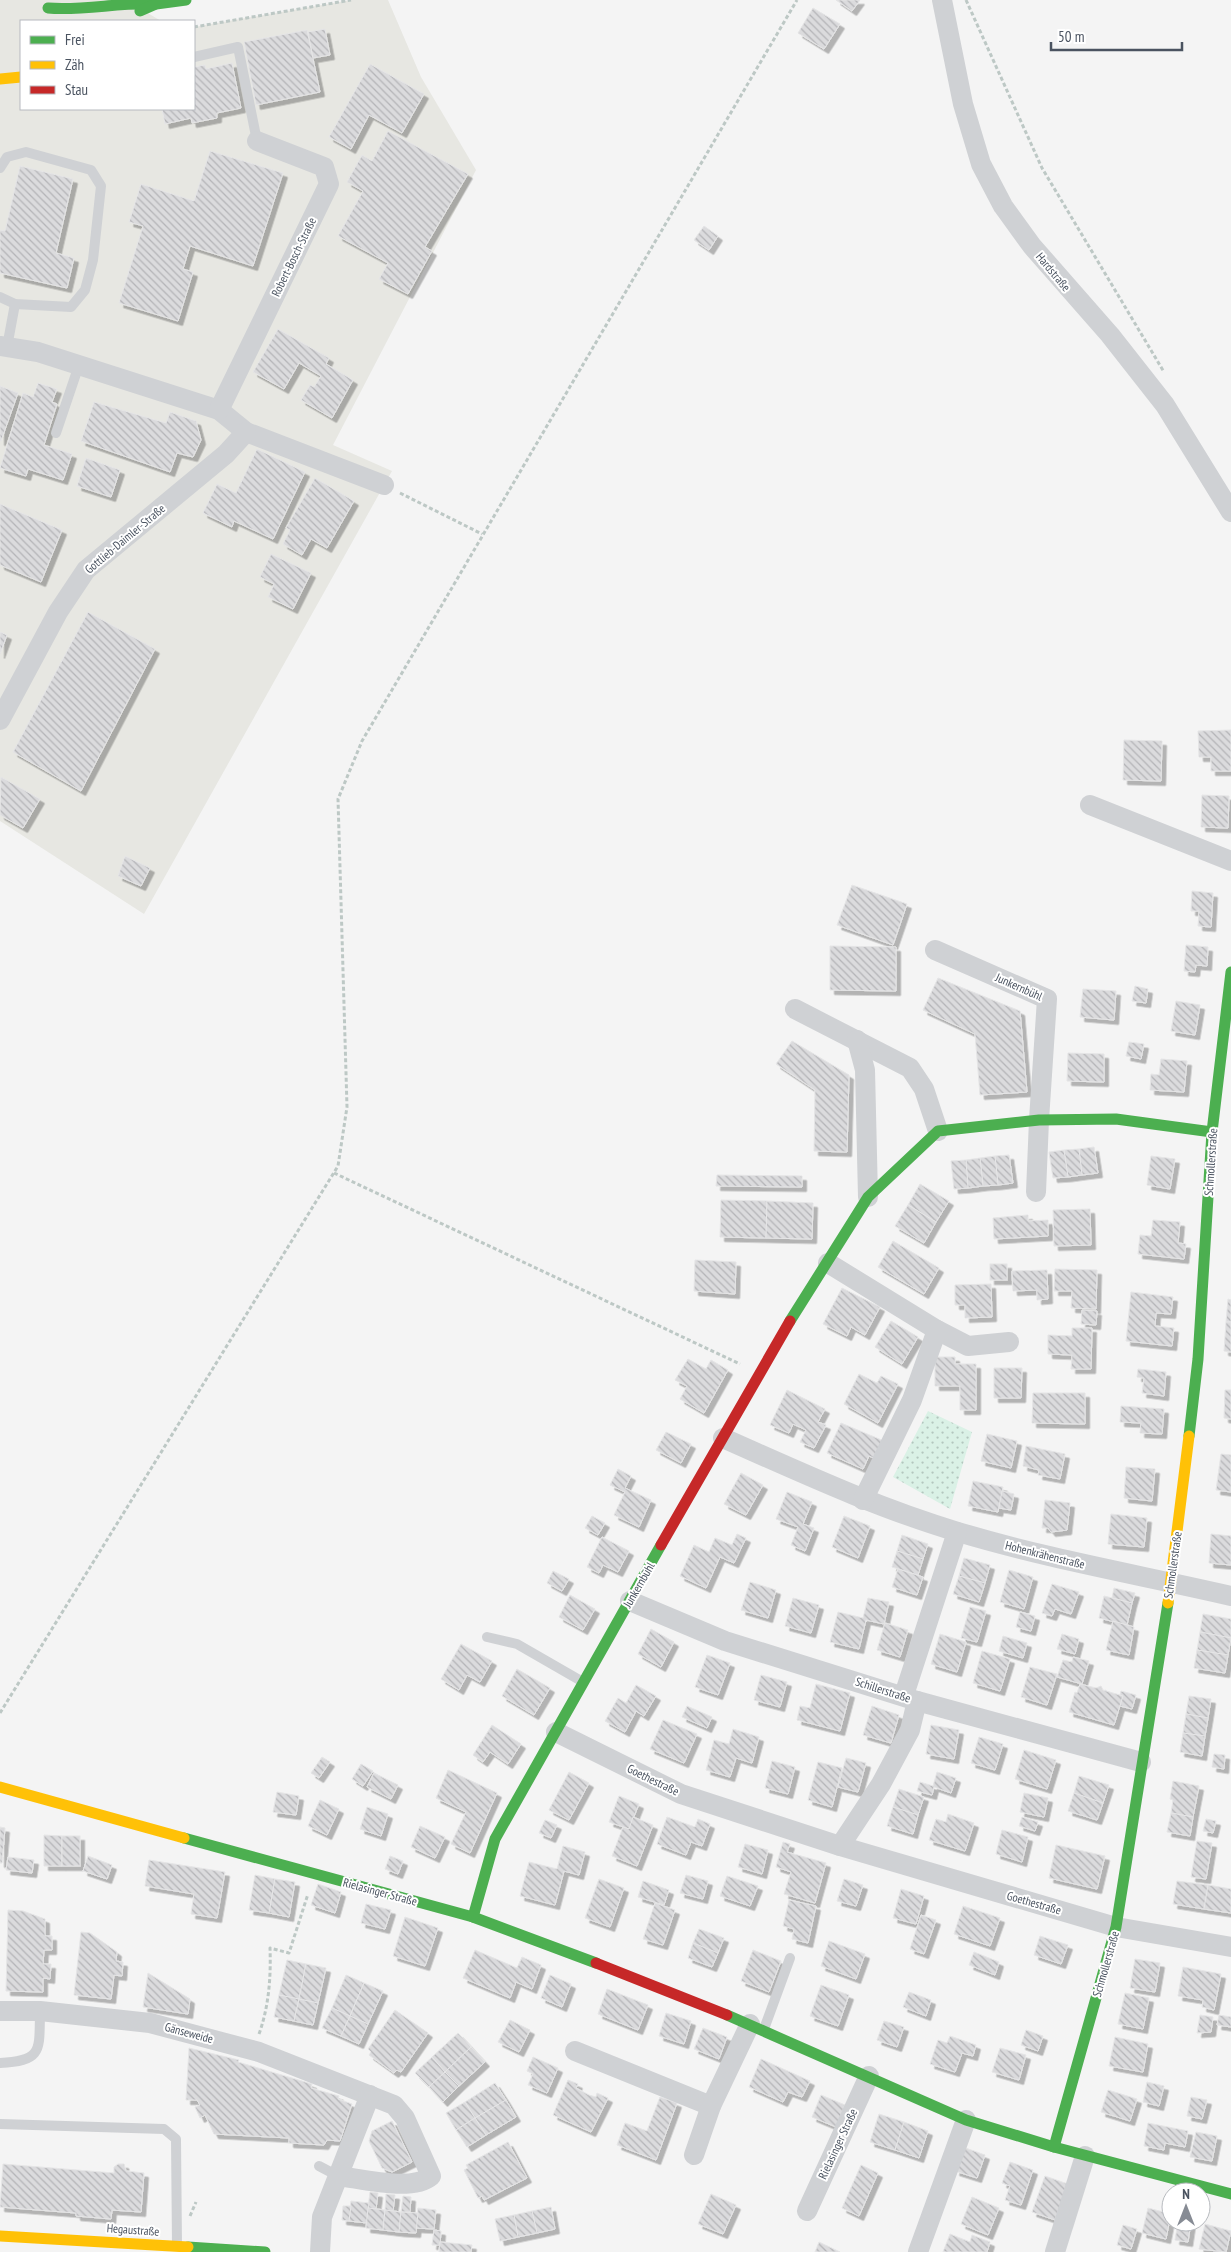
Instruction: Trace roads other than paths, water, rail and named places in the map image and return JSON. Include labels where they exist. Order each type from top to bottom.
[{"type":"street","points":[[45,4],[63,10],[137,2],[156,4],[186,0]]},
{"type":"street","name":"Hardstraße","points":[[942,0],[963,104],[981,164],[1004,206],[1032,246],[1110,335],[1164,405],[1231,512]]},
{"type":"street","points":[[45,4],[53,20]]},
{"type":"street","points":[[111,18],[136,13],[156,4]]},
{"type":"street","points":[[0,79],[20,77]]},
{"type":"street","name":"Robert-Bosch-Straße","points":[[220,410],[329,184],[324,167],[257,141]]},
{"type":"street","points":[[4,347],[38,352],[220,410],[246,432],[384,485]]},
{"type":"street","name":"Gottlieb-Daimler-Straße","points":[[0,720],[58,612],[86,570],[226,454],[246,432]]},
{"type":"street","points":[[1090,806],[1231,861]]},
{"type":"street","name":"Junkernbühl","points":[[935,950],[1047,999],[1036,1192]]},
{"type":"street","name":"Schmollerstraße","points":[[1054,2147],[1116,1927],[1171,1582],[1198,1359],[1212,1132],[1231,972]]},
{"type":"street","points":[[795,1009],[910,1068],[924,1088],[938,1131],[1039,1120],[1116,1119],[1212,1132]]},
{"type":"street","points":[[856,1040],[865,1070],[868,1196]]},
{"type":"street","name":"Junkernbühl","points":[[474,1917],[495,1839],[758,1373],[868,1196],[938,1131]]},
{"type":"street","points":[[828,1263],[938,1330],[968,1346],[1009,1342]]},
{"type":"street","points":[[863,1500],[912,1400],[938,1330]]},
{"type":"street","name":"Hohenkrähenstraße","points":[[723,1438],[863,1500],[957,1532],[1053,1558],[1231,1596]]},
{"type":"street","points":[[840,1846],[882,1784],[910,1730],[910,1698],[957,1532]]},
{"type":"street","name":"Schillerstraße","points":[[630,1601],[726,1642],[910,1698],[1141,1762]]},
{"type":"street","name":"Goethestraße","points":[[556,1732],[681,1794],[840,1846],[1116,1927],[1231,1947]]},
{"type":"street","name":"Rielasinger Straße","points":[[0,1787],[474,1917],[613,1969],[757,2027],[966,2120],[1085,2156],[1231,2194]]},
{"type":"street","name":"Gänseweide","points":[[0,2011],[40,2011],[150,2023],[259,2052],[394,2105],[406,2118],[431,2176],[424,2182],[410,2184],[338,2176]]},
{"type":"street","points":[[694,2155],[711,2106],[757,2027]]},
{"type":"street","points":[[575,2051],[711,2106]]},
{"type":"street","name":"Rielasinger Straße","points":[[807,2211],[868,2076]]},
{"type":"street","points":[[320,2252],[322,2217],[370,2095]]},
{"type":"street","points":[[918,2252],[966,2120]]},
{"type":"street","points":[[1055,2252],[1085,2156]]},
{"type":"street","name":"Hegaustraße","points":[[0,2236],[265,2252]]},
{"type":"lane","points":[[195,57],[238,47],[257,141]]},
{"type":"lane","points":[[0,168],[7,157],[26,152],[91,170],[101,186],[93,260],[85,290],[71,307],[15,304],[0,297]]},
{"type":"lane","points":[[4,347],[15,304]]},
{"type":"lane","points":[[56,433],[79,365]]},
{"type":"lane","points":[[487,1637],[517,1644],[584,1682]]},
{"type":"lane","points":[[757,2027],[790,1958]]},
{"type":"lane","points":[[0,2064],[21,2062],[32,2057],[39,2047],[40,2011]]},
{"type":"lane","points":[[0,2124],[164,2129],[176,2138],[177,2246]]},
{"type":"lane","points":[[319,2166],[338,2176]]}]
